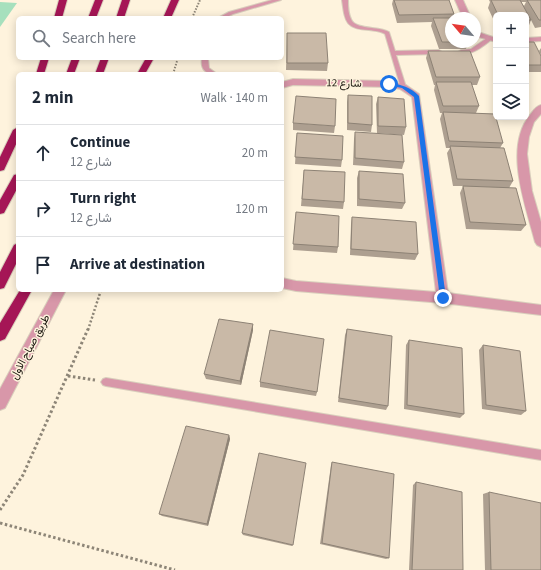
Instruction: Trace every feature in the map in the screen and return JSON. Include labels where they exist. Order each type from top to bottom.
[{"type":"highway","points":[[54,16],[56,0]]},
{"type":"highway","points":[[59,16],[63,0]]},
{"type":"highway","points":[[93,16],[99,0]]},
{"type":"highway","points":[[121,16],[126,0]]},
{"type":"highway","points":[[162,16],[166,0]]},
{"type":"highway","points":[[168,16],[175,0]]},
{"type":"highway","points":[[41,72],[44,60]]},
{"type":"highway","points":[[71,72],[75,60]]},
{"type":"highway","points":[[100,72],[104,60]]},
{"type":"highway","points":[[143,72],[149,60]]},
{"type":"highway","points":[[0,167],[16,134]]},
{"type":"highway","points":[[0,210],[16,182]]},
{"type":"highway","points":[[0,284],[16,252]]},
{"type":"highway","points":[[0,335],[25,292]]},
{"type":"street","points":[[459,0],[464,12]]},
{"type":"street","points":[[481,34],[492,39]]},
{"type":"street","points":[[529,40],[541,39]]},
{"type":"street","name":"شارع 12","points":[[284,84],[293,82],[381,84],[403,87]]},
{"type":"street","points":[[403,87],[411,91],[416,96],[443,298]]},
{"type":"street","points":[[541,108],[526,128],[521,149],[524,176],[541,242]]},
{"type":"street","points":[[284,283],[296,286],[443,298],[541,310]]},
{"type":"street","name":"طريق صباح الاول","points":[[0,403],[59,292]]},
{"type":"lane","points":[[225,16],[278,0]]},
{"type":"lane","points":[[345,0],[348,19],[351,24],[360,28],[375,28],[384,30],[389,36],[403,87]]},
{"type":"lane","points":[[454,52],[472,51],[492,39]]},
{"type":"lane","points":[[394,53],[446,52]]},
{"type":"lane","points":[[205,60],[206,69],[211,72]]},
{"type":"lane","points":[[106,382],[541,455]]},
{"type":"path","points":[[193,16],[200,0]]},
{"type":"path","points":[[174,72],[177,60]]},
{"type":"path","points":[[0,510],[23,475],[86,336],[100,292]]},
{"type":"path","points":[[68,376],[106,382]]},
{"type":"path","points":[[0,523],[175,570]]},
{"type":"green space","points":[[0,2],[17,3],[0,27]]},
{"type":"building","points":[[394,0],[449,0],[453,12],[445,12],[445,14],[399,15]]},
{"type":"building","points":[[491,0],[520,0],[527,12],[497,12]]},
{"type":"building","points":[[527,0],[541,0],[541,20],[539,20]]},
{"type":"building","points":[[433,18],[445,18],[445,42],[442,42]]},
{"type":"building","points":[[287,33],[326,33],[328,63],[287,63]]},
{"type":"building","points":[[529,42],[534,42],[541,56],[541,65],[529,65]]},
{"type":"building","points":[[428,51],[470,51],[480,77],[436,77]]},
{"type":"building","points":[[436,82],[471,82],[479,106],[443,106]]},
{"type":"building","points":[[348,95],[372,96],[372,125],[348,123]]},
{"type":"building","points":[[296,96],[336,99],[335,126],[293,123]]},
{"type":"building","points":[[378,97],[404,99],[406,127],[378,126]]},
{"type":"building","points":[[443,112],[493,114],[493,120],[497,120],[503,143],[449,141]]},
{"type":"building","points":[[355,132],[402,135],[404,162],[355,158]]},
{"type":"building","points":[[297,133],[343,136],[342,160],[295,157]]},
{"type":"building","points":[[450,146],[504,148],[513,181],[457,179]]},
{"type":"building","points":[[304,170],[345,172],[344,202],[302,199]]},
{"type":"building","points":[[359,171],[403,174],[405,203],[359,199]]},
{"type":"building","points":[[463,186],[516,188],[526,225],[470,222]]},
{"type":"building","points":[[296,212],[339,216],[338,247],[293,244]]},
{"type":"building","points":[[352,217],[416,222],[418,254],[351,249]]},
{"type":"building","points":[[219,319],[253,324],[240,381],[204,374]]},
{"type":"building","points":[[347,329],[392,336],[388,406],[339,398]]},
{"type":"building","points":[[270,330],[324,339],[317,392],[260,382]]},
{"type":"building","points":[[409,340],[462,348],[464,414],[407,405]]},
{"type":"building","points":[[483,345],[520,351],[526,411],[486,405]]},
{"type":"building","points":[[186,426],[229,435],[207,524],[159,514]]},
{"type":"building","points":[[259,453],[306,463],[293,545],[242,533]]},
{"type":"building","points":[[332,462],[394,474],[389,558],[322,543]]},
{"type":"building","points":[[416,482],[462,492],[463,570],[412,570]]},
{"type":"building","points":[[489,492],[541,503],[541,570],[491,570]]},
{"type":"route","points":[[389,84],[403,87],[411,91],[416,96],[443,298]]}]
